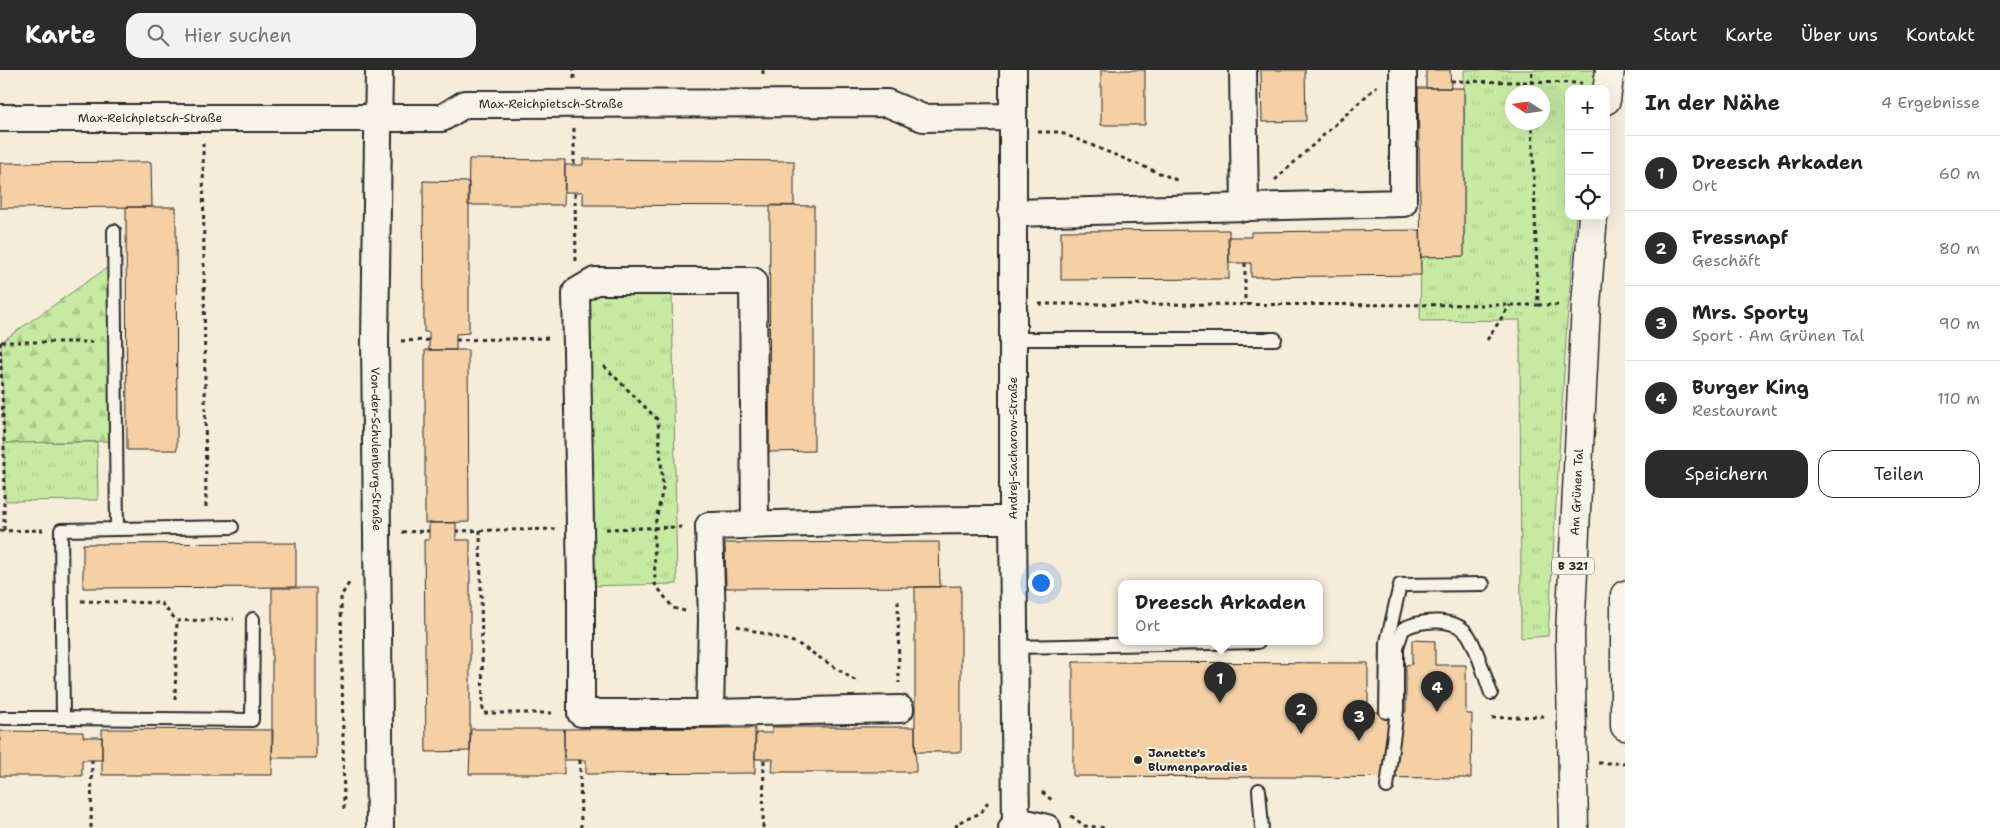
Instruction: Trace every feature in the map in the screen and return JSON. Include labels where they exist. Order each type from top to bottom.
[{"type":"main road","name":"Am Grünen Tal","points":[[1574,828],[1570,634],[1586,304],[1593,220]]},
{"type":"main road","points":[[1625,595],[1625,726]]},
{"type":"street","name":"Von-der-Schulenburg-Straße","points":[[379,70],[375,351],[380,828]]},
{"type":"street","name":"Andrej-Sacharow-Straße","points":[[1013,70],[1014,827]]},
{"type":"street","points":[[1242,70],[1245,208]]},
{"type":"street","points":[[1012,213],[1403,203],[1403,76]]},
{"type":"street","name":"Max-Reichpietsch-Straße","points":[[0,118],[442,118],[464,104],[858,103],[887,103],[923,118],[1013,117]]},
{"type":"street","points":[[755,524],[753,281],[594,281],[576,292],[581,586],[581,713],[710,713],[900,709]]},
{"type":"street","points":[[710,713],[712,619],[709,526],[844,520],[1013,520]]},
{"type":"street","points":[[1014,827],[1027,823],[1046,828]]},
{"type":"lane","points":[[114,231],[117,530]]},
{"type":"lane","points":[[1014,339],[1275,339]]},
{"type":"lane","points":[[63,718],[61,530],[232,527]]},
{"type":"lane","points":[[1386,712],[1388,642],[1400,585],[1484,584]]},
{"type":"lane","points":[[2,718],[252,720],[253,619]]},
{"type":"lane","points":[[1387,786],[1397,710],[1397,647],[1402,630],[1414,622],[1439,621],[1456,626],[1470,636],[1492,693]]},
{"type":"lane","points":[[1015,647],[1118,645]]},
{"type":"lane","points":[[1259,790],[1262,828]]},
{"type":"path","points":[[1531,85],[1532,70]]},
{"type":"path","points":[[1245,208],[1383,81],[1403,76]]},
{"type":"path","points":[[1451,81],[1531,80],[1608,84]]},
{"type":"path","points":[[203,117],[206,528]]},
{"type":"path","points":[[1014,304],[1538,305],[1532,130]]},
{"type":"path","points":[[1059,132],[1183,183]]},
{"type":"path","points":[[575,192],[576,292]]},
{"type":"path","points":[[1245,263],[1245,304]]},
{"type":"path","points":[[1487,340],[1510,305]]},
{"type":"path","points":[[61,530],[2,531],[0,342],[115,342]]},
{"type":"path","points":[[480,530],[483,713],[581,713]]},
{"type":"path","points":[[62,601],[161,603],[176,621],[175,720]]},
{"type":"path","points":[[176,621],[253,619]]},
{"type":"path","points":[[1492,718],[1551,715]]},
{"type":"path","points":[[763,828],[764,759]]},
{"type":"path","points":[[91,828],[92,760]]},
{"type":"path","points":[[580,760],[581,828]]},
{"type":"green space","points":[[1464,70],[1596,70],[1594,85],[1565,85],[1565,220],[1576,220],[1567,322],[1548,636],[1521,638],[1520,320],[1420,321],[1421,257],[1464,256]]},
{"type":"green space","points":[[114,263],[116,441],[4,443],[1,342]]},
{"type":"green space","points":[[672,291],[677,584],[581,586],[576,292]]},
{"type":"green space","points":[[97,442],[98,500],[5,501],[4,443]]},
{"type":"building","points":[[1101,70],[1145,70],[1145,125],[1101,125]]},
{"type":"building","points":[[1261,70],[1305,70],[1306,121],[1262,122]]},
{"type":"building","points":[[1426,70],[1450,70],[1451,88],[1426,88]]},
{"type":"building","points":[[1418,88],[1464,88],[1464,256],[1421,257]]},
{"type":"building","points":[[469,159],[565,160],[564,205],[468,205]]},
{"type":"building","points":[[583,159],[794,161],[794,206],[583,205],[583,192],[565,192],[565,165],[583,165]]},
{"type":"building","points":[[151,162],[152,207],[0,208],[0,163]]},
{"type":"building","points":[[423,181],[469,182],[469,333],[456,334],[456,350],[429,350],[429,332],[424,332]]},
{"type":"building","points":[[770,205],[814,206],[814,451],[769,452]]},
{"type":"building","points":[[126,207],[176,207],[177,450],[127,450]]},
{"type":"building","points":[[1229,230],[1229,279],[1061,280],[1061,231]]},
{"type":"building","points":[[1420,230],[1421,275],[1251,277],[1251,263],[1229,263],[1228,237],[1251,237],[1251,232]]},
{"type":"building","points":[[425,350],[468,350],[469,522],[425,523]]},
{"type":"building","points":[[429,523],[456,523],[456,540],[470,540],[470,751],[426,752],[424,540],[429,540]]},
{"type":"building","points":[[939,542],[940,587],[726,588],[725,543]]},
{"type":"building","points":[[296,543],[296,587],[83,588],[83,544]]},
{"type":"building","points":[[961,586],[961,752],[915,752],[915,587]]},
{"type":"building","points":[[272,588],[316,588],[316,758],[272,758]]},
{"type":"building","points":[[1412,640],[1435,641],[1435,665],[1466,665],[1466,714],[1472,714],[1471,778],[1073,776],[1073,662],[1368,663],[1368,712],[1406,712],[1406,665],[1412,664]]},
{"type":"building","points":[[772,727],[915,727],[916,772],[772,772],[773,759],[755,759],[756,733],[772,733]]},
{"type":"building","points":[[755,728],[755,773],[586,774],[586,760],[564,760],[564,729]]},
{"type":"building","points":[[102,729],[273,730],[272,775],[102,775]]},
{"type":"building","points":[[471,729],[564,729],[564,774],[469,774]]},
{"type":"building","points":[[0,731],[83,732],[83,737],[102,737],[102,760],[82,760],[82,776],[0,776]]},
{"type":"place","name":"Dreesch Arkaden","points":[[1220,703]]},
{"type":"place","name":"Burger King","points":[[1437,712]]},
{"type":"place","name":"Fressnapf","points":[[1301,734]]},
{"type":"place","name":"Mrs. Sporty","points":[[1359,741]]},
{"type":"place","name":"Janette's Blumenparadies","points":[[1138,760]]}]
